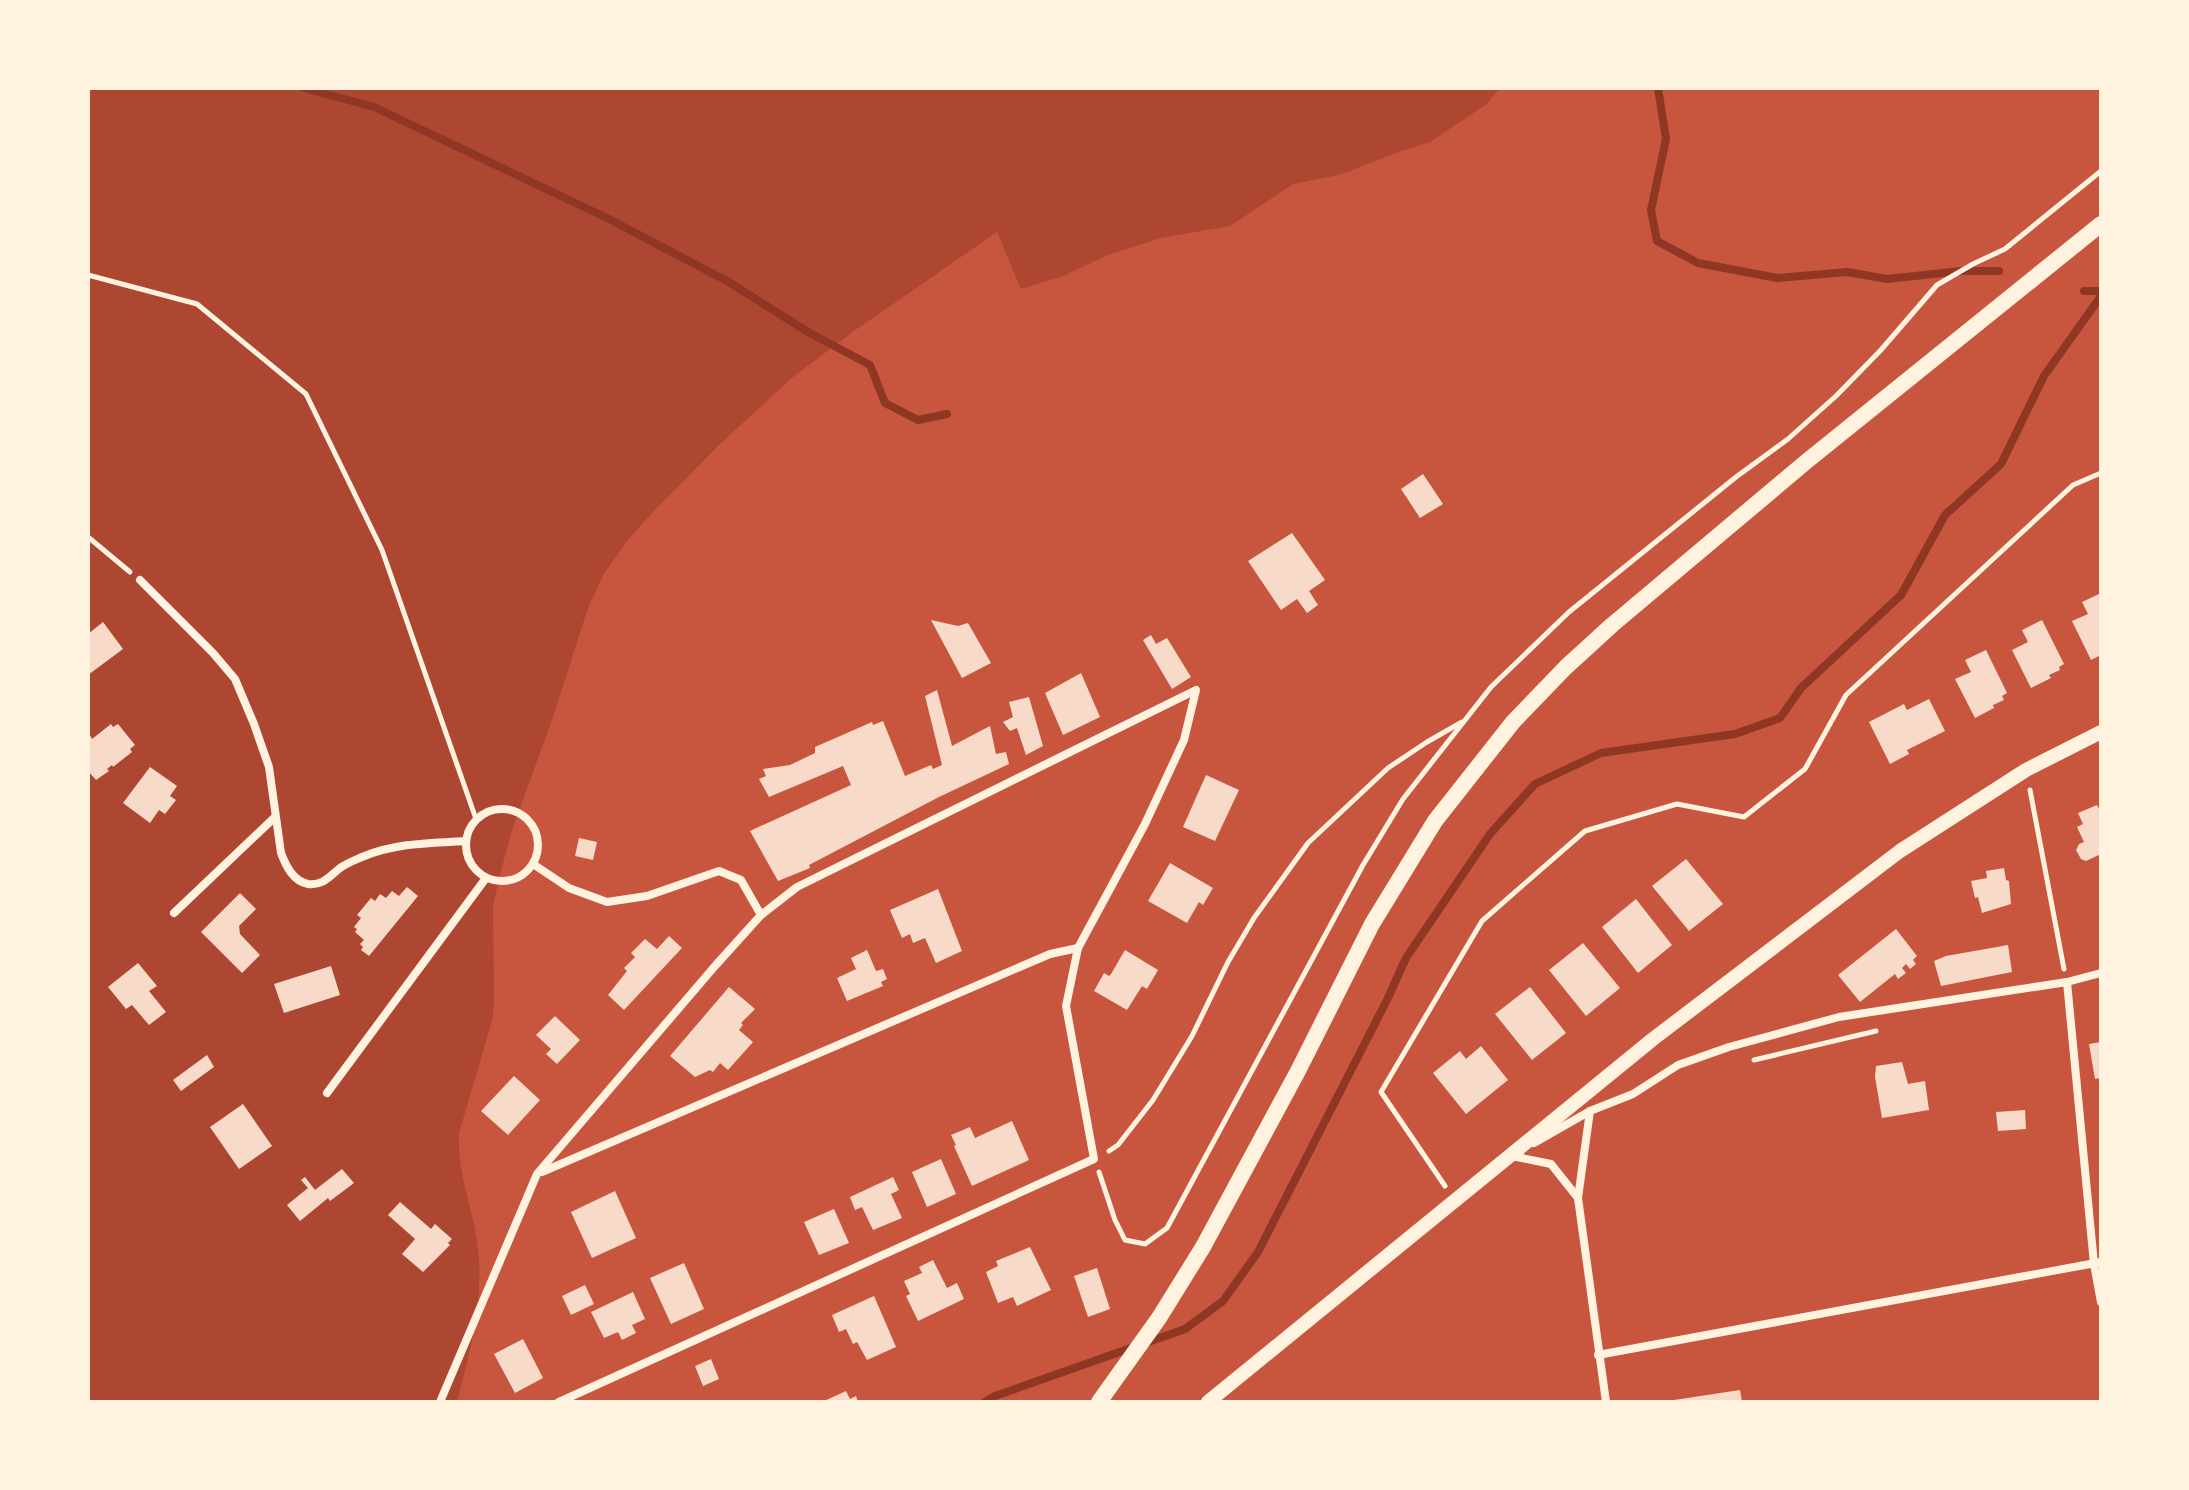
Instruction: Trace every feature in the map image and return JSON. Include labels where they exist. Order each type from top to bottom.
[{"type":"main road","points":[[1099,1402],[1159,1318],[1203,1247],[1298,1071],[1372,924],[1435,821],[1513,722],[1566,667],[1624,615],[1807,461],[2101,224]]},
{"type":"street","points":[[140,580],[235,679],[269,767],[281,853],[286,866],[300,881],[308,884],[325,882],[342,867],[377,850],[466,841]]},
{"type":"street","points":[[440,1402],[537,1174],[761,915],[797,887],[1196,690],[1184,740],[1145,824],[1078,948],[1066,1006],[1094,1159],[559,1402]]},
{"type":"street","points":[[1208,1402],[1689,1010],[1900,851],[2026,770],[2101,732]]},
{"type":"street","points":[[494,809],[515,811],[527,819],[536,833],[538,849],[533,864],[519,877],[502,882],[486,878],[472,866],[466,853],[468,832],[476,819],[494,809]]},
{"type":"street","points":[[174,913],[275,817]]},
{"type":"street","points":[[533,864],[569,888],[607,902],[647,896],[719,871],[741,880],[761,915]]},
{"type":"street","points":[[327,1093],[486,878]]},
{"type":"street","points":[[537,1174],[1050,954],[1078,948]]},
{"type":"street","points":[[1512,1156],[1590,1111],[1633,1094],[1678,1065],[1729,1047],[1839,1017],[2067,982],[2101,973]]},
{"type":"street","points":[[2067,982],[2101,1302]]},
{"type":"street","points":[[1590,1111],[1578,1198],[1606,1402]]},
{"type":"street","points":[[1512,1156],[1551,1164],[1578,1198]]},
{"type":"street","points":[[1598,1355],[2098,1263]]},
{"type":"path","points":[[88,275],[197,304],[306,394],[382,550],[476,819]]},
{"type":"path","points":[[1456,1201],[1381,1092],[1482,921],[1585,831],[1677,804],[1744,817],[1805,769],[1846,695],[2073,485],[2101,473]]},
{"type":"path","points":[[88,537],[140,580]]},
{"type":"path","points":[[1094,1159],[1118,1145],[1153,1100],[1192,1036],[1228,962],[1254,918],[1308,843],[1388,768],[1462,722]]},
{"type":"path","points":[[2026,770],[2067,982]]},
{"type":"path","points":[[1749,1062],[1884,1029]]},
{"type":"shaded area","points":[[88,88],[1500,88],[1487,104],[1430,142],[1339,175],[1293,184],[1230,226],[1161,238],[1021,289],[997,232],[793,377],[721,443],[626,542],[604,574],[588,608],[512,830],[493,905],[492,1021],[459,1133],[463,1178],[476,1234],[479,1288],[475,1326],[457,1402],[88,1402]]},
{"type":"building","points":[[1423,474],[1443,504],[1420,518],[1401,489]]},
{"type":"building","points":[[1292,533],[1325,580],[1309,591],[1318,605],[1307,613],[1297,599],[1281,610],[1248,561]]},
{"type":"building","points":[[2101,593],[2101,655],[2091,660],[2072,621],[2088,614],[2082,602]]},
{"type":"building","points":[[931,620],[958,626],[968,623],[991,663],[962,678]]},
{"type":"building","points":[[2042,620],[2064,664],[2059,667],[2060,670],[2049,675],[2051,678],[2031,688],[2012,650],[2028,642],[2022,630]]},
{"type":"building","points":[[103,622],[123,649],[88,675],[88,634]]},
{"type":"building","points":[[1151,635],[1156,644],[1167,638],[1191,677],[1172,689],[1143,640]]},
{"type":"building","points":[[1986,650],[2007,693],[2002,696],[2004,700],[1993,705],[1994,708],[1975,718],[1955,679],[1971,672],[1965,660]]},
{"type":"building","points":[[1081,673],[1100,717],[1063,735],[1045,693]]},
{"type":"building","points":[[937,690],[952,746],[990,726],[996,754],[1006,752],[1009,764],[939,797],[809,865],[810,868],[778,881],[750,831],[851,785],[843,766],[769,797],[759,779],[766,776],[763,769],[790,765],[815,753],[815,747],[872,722],[873,725],[883,721],[905,776],[931,765],[933,769],[942,765],[925,696]]},
{"type":"building","points":[[1029,697],[1043,746],[1026,755],[1017,728],[1010,731],[1003,722],[1013,717],[1009,702]]},
{"type":"building","points":[[1929,699],[1945,731],[1907,750],[1909,754],[1890,764],[1869,722],[1904,704],[1907,710]]},
{"type":"building","points":[[111,724],[113,727],[118,724],[135,745],[130,749],[132,752],[96,780],[88,771],[88,737],[90,735],[92,739]]},
{"type":"building","points":[[150,767],[177,786],[170,796],[176,800],[165,814],[159,810],[150,823],[123,803]]},
{"type":"building","points":[[1206,775],[1239,790],[1215,841],[1183,827]]},
{"type":"building","points":[[2097,805],[2101,813],[2101,854],[2086,861],[2076,850],[2084,842],[2077,827],[2083,824],[2078,813]]},
{"type":"building","points":[[579,838],[597,842],[593,860],[575,856]]},
{"type":"building","points":[[1686,859],[1723,904],[1689,931],[1652,886]]},
{"type":"building","points":[[1170,863],[1213,888],[1203,905],[1199,902],[1187,923],[1148,901]]},
{"type":"building","points":[[2004,868],[2006,880],[2009,881],[2011,904],[1982,913],[1971,881],[1987,878],[1986,871]]},
{"type":"building","points":[[407,887],[418,896],[369,956],[361,950],[363,947],[360,944],[364,940],[355,932],[357,929],[354,927],[361,918],[357,915],[371,898],[375,901],[380,894],[386,898],[392,891],[399,896]]},
{"type":"building","points":[[938,889],[962,951],[936,963],[925,938],[913,943],[910,934],[902,938],[890,910]]},
{"type":"building","points":[[240,893],[256,909],[239,926],[240,934],[260,955],[242,973],[201,932]]},
{"type":"building","points":[[1636,899],[1672,945],[1638,973],[1602,927]]},
{"type":"building","points":[[1896,929],[1917,956],[1913,960],[1916,964],[1910,969],[1906,964],[1902,968],[1906,973],[1898,979],[1895,974],[1860,1002],[1838,975]]},
{"type":"building","points":[[669,936],[682,948],[624,1010],[608,995],[627,971],[624,968],[635,957],[631,953],[645,939],[657,949]]},
{"type":"building","points":[[1583,943],[1620,988],[1586,1016],[1549,970]]},
{"type":"building","points":[[2008,945],[2012,972],[1941,986],[1934,961]]},
{"type":"building","points":[[867,950],[876,971],[883,969],[887,979],[881,982],[883,986],[847,1001],[837,978],[856,969],[851,958]]},
{"type":"building","points":[[1125,950],[1158,970],[1147,989],[1142,986],[1127,1010],[1094,991],[1104,973],[1111,974]]},
{"type":"building","points":[[138,963],[157,986],[149,991],[166,1012],[149,1025],[132,1005],[126,1009],[108,987]]},
{"type":"building","points":[[331,966],[340,995],[284,1013],[274,984]]},
{"type":"building","points":[[729,987],[755,1009],[741,1023],[743,1025],[739,1030],[753,1042],[728,1070],[720,1063],[713,1072],[710,1070],[695,1077],[670,1056]]},
{"type":"building","points":[[1530,987],[1566,1033],[1532,1060],[1495,1014]]},
{"type":"building","points":[[555,1016],[580,1040],[557,1064],[546,1054],[551,1049],[536,1035]]},
{"type":"building","points":[[2101,1042],[2101,1078],[2095,1079],[2089,1044]]},
{"type":"building","points":[[1481,1046],[1508,1080],[1466,1114],[1433,1073],[1460,1051],[1466,1059]]},
{"type":"building","points":[[207,1055],[214,1067],[181,1091],[173,1080]]},
{"type":"building","points":[[1902,1062],[1908,1084],[1925,1081],[1929,1110],[1882,1118],[1876,1066]]},
{"type":"building","points":[[514,1076],[540,1100],[508,1135],[481,1111]]},
{"type":"building","points":[[243,1104],[272,1146],[239,1169],[210,1127]]},
{"type":"building","points":[[2025,1110],[2026,1129],[1998,1131],[1996,1112]]},
{"type":"building","points":[[1012,1121],[1029,1160],[972,1186],[951,1135],[970,1127],[975,1138]]},
{"type":"building","points":[[941,1159],[956,1194],[927,1207],[912,1172]]},
{"type":"building","points":[[342,1169],[354,1183],[330,1201],[328,1198],[300,1221],[287,1205],[308,1188],[301,1180],[305,1177],[315,1190]]},
{"type":"building","points":[[893,1177],[899,1190],[891,1194],[902,1218],[873,1230],[862,1207],[855,1210],[850,1197]]},
{"type":"building","points":[[615,1191],[636,1238],[592,1258],[571,1212]]},
{"type":"building","points":[[400,1202],[431,1229],[435,1224],[452,1239],[448,1243],[450,1245],[423,1272],[402,1254],[415,1239],[388,1215]]},
{"type":"building","points":[[834,1209],[849,1243],[819,1255],[804,1222]]},
{"type":"building","points":[[1030,1247],[1051,1290],[1017,1306],[1013,1297],[998,1303],[986,1272],[998,1266],[996,1261]]},
{"type":"building","points":[[933,1260],[947,1288],[957,1283],[964,1299],[918,1321],[906,1296],[910,1294],[904,1281],[922,1273],[919,1267]]},
{"type":"building","points":[[684,1263],[704,1309],[671,1324],[650,1278]]},
{"type":"building","points":[[1097,1268],[1110,1309],[1088,1317],[1074,1276]]},
{"type":"building","points":[[585,1285],[594,1304],[571,1315],[562,1296]]},
{"type":"building","points":[[633,1292],[645,1319],[632,1325],[636,1333],[622,1340],[618,1332],[604,1338],[591,1312]]},
{"type":"building","points":[[874,1296],[896,1347],[867,1360],[857,1342],[853,1344],[846,1329],[839,1332],[832,1315]]},
{"type":"building","points":[[523,1339],[543,1378],[515,1393],[494,1354]]},
{"type":"building","points":[[711,1359],[719,1379],[703,1386],[695,1366]]},
{"type":"building","points":[[1740,1390],[1742,1402],[1674,1400]]},
{"type":"building","points":[[846,1391],[850,1399],[856,1396],[858,1402],[822,1402]]},
{"type":"waterway","points":[[304,88],[374,107],[607,218],[727,281],[808,332],[870,365],[885,403],[918,420],[947,414]]},
{"type":"waterway","points":[[1658,88],[1666,139],[1651,210],[1657,241],[1698,263],[1777,278],[1847,272],[1887,279],[1961,271],[1999,271]]},
{"type":"waterway","points":[[2084,291],[2101,291]]},
{"type":"waterway","points":[[985,1402],[1185,1329],[1223,1301],[1258,1252],[1406,958],[1490,834],[1535,784],[1601,753],[1735,734],[1780,718],[1801,688],[1901,595],[1945,515],[2001,464],[2044,376],[2101,296]]}]
